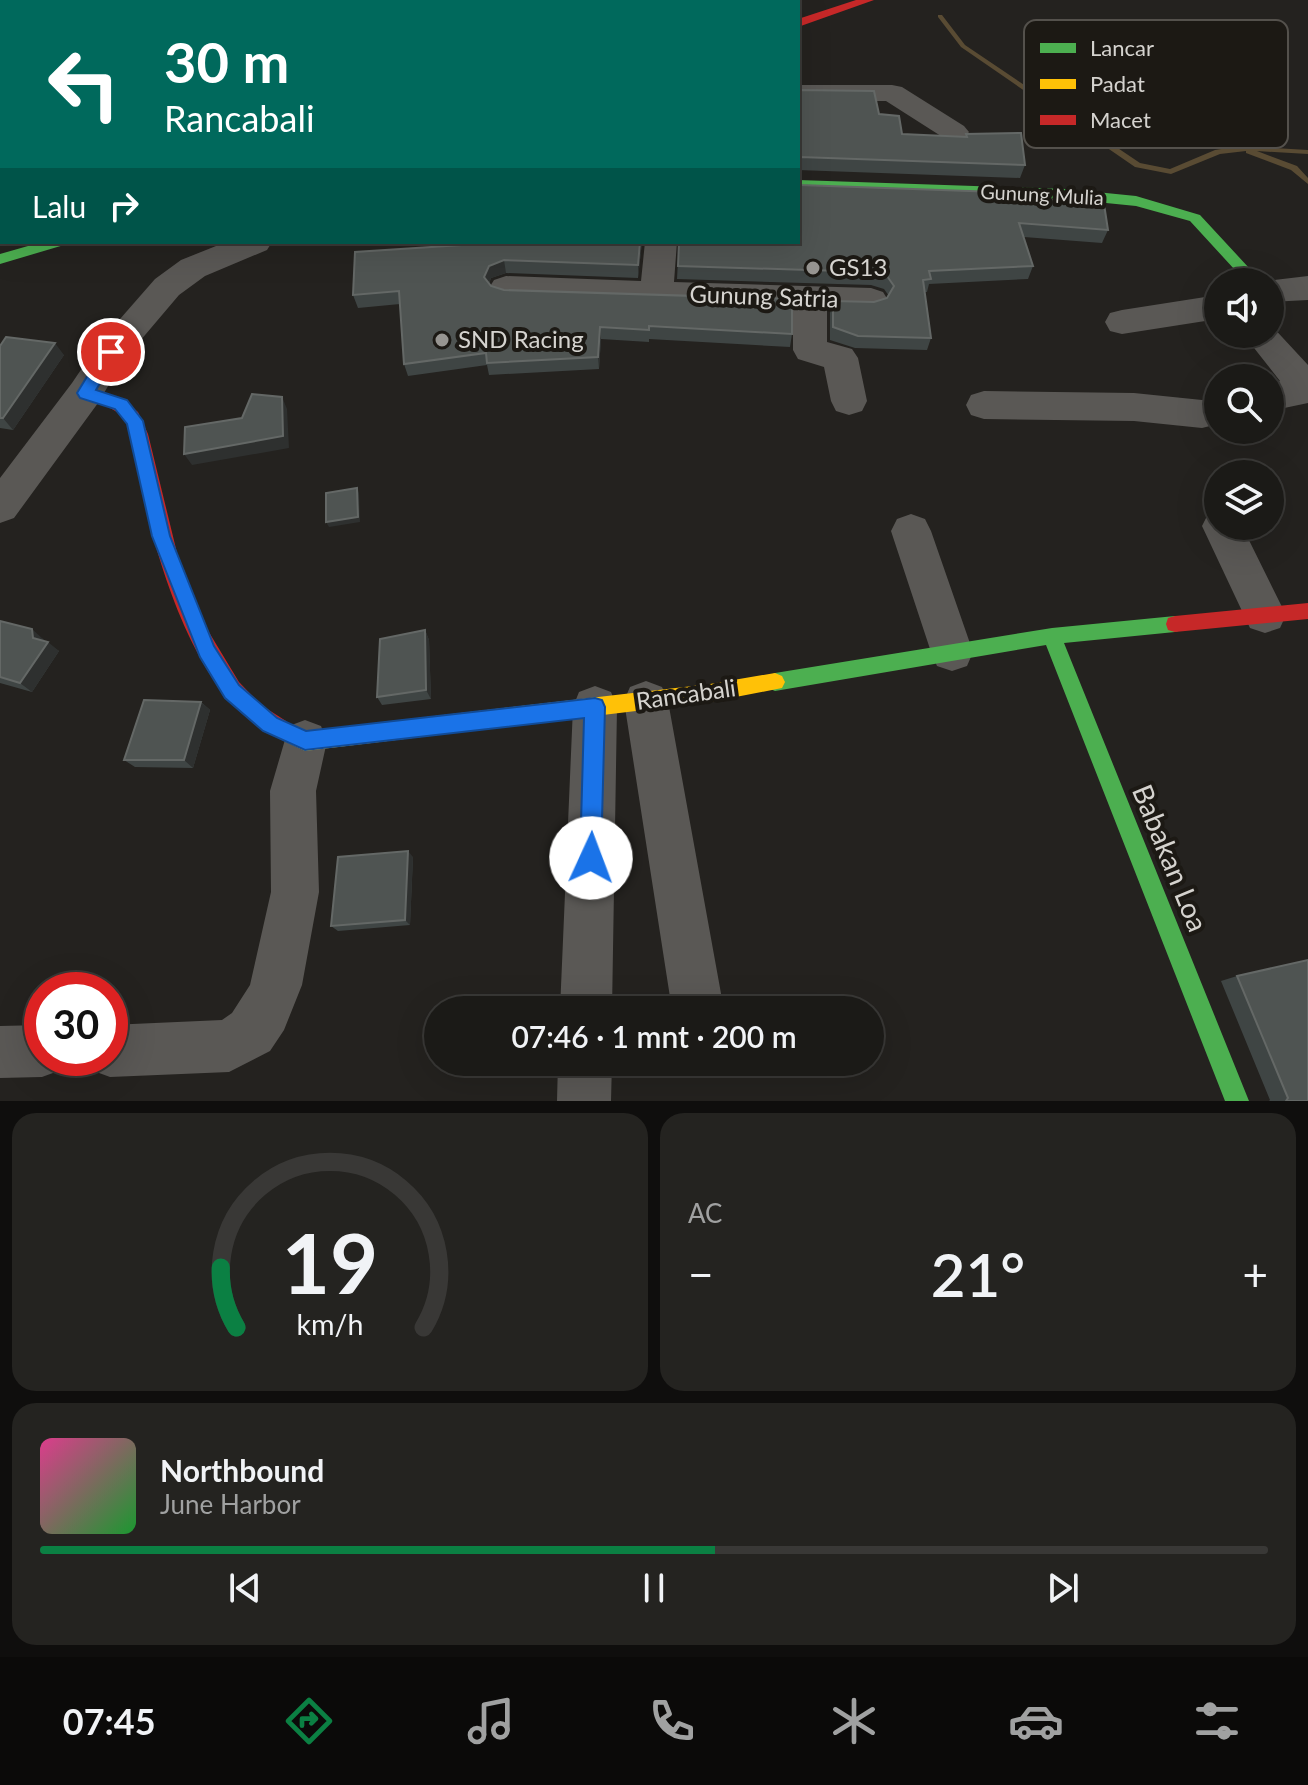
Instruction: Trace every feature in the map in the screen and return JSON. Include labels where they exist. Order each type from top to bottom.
[{"type":"main road","points":[[800,22],[868,0]]},
{"type":"main road","name":"Gunung Mulia","points":[[800,184],[1066,194],[1136,201],[1195,218],[1242,268]]},
{"type":"main road","points":[[0,259],[52,244]]},
{"type":"main road","points":[[85,393],[121,404],[135,421],[161,536],[206,650],[232,691],[270,724],[305,741]]},
{"type":"main road","name":"Rancabali","points":[[305,741],[646,701],[1052,636],[1308,611]]},
{"type":"main road","name":"Babakan Loa","points":[[1052,636],[1237,1101]]},
{"type":"street","points":[[800,93],[892,93],[954,132]]},
{"type":"street","points":[[0,507],[85,393],[111,352],[167,287],[193,268],[251,244]]},
{"type":"street","name":"Gunung Satria","points":[[657,293],[661,244]]},
{"type":"street","name":"Gunung Satria","points":[[506,288],[871,300]]},
{"type":"street","points":[[1284,289],[1308,288]]},
{"type":"street","points":[[810,298],[810,350],[840,358],[849,401]]},
{"type":"street","points":[[1122,322],[1204,309]]},
{"type":"street","points":[[1272,348],[1307,388],[1284,394]]},
{"type":"street","points":[[984,405],[1134,407],[1204,414]]},
{"type":"street","points":[[911,531],[952,652]]},
{"type":"street","points":[[1228,540],[1265,615]]},
{"type":"street","points":[[646,701],[696,996]]},
{"type":"street","points":[[586,996],[595,707]]},
{"type":"street","points":[[128,1050],[229,1046],[251,1032],[266,1012],[276,985],[295,892],[293,791],[305,741]]},
{"type":"street","points":[[0,1052],[24,1051]]},
{"type":"street","points":[[584,1101],[585,1076]]},
{"type":"building","points":[[800,90],[874,91],[879,114],[899,116],[902,134],[967,137],[966,134],[1021,133],[1025,165],[800,157]]},
{"type":"building","points":[[800,185],[1028,193],[1029,198],[1104,204],[1108,230],[1019,223],[1033,266],[929,271],[931,279],[923,280],[931,338],[858,336],[833,327],[833,301],[874,302],[887,298],[894,286],[887,276],[874,272],[678,266],[679,244],[800,244]]},
{"type":"building","points":[[477,244],[640,244],[638,265],[504,260],[489,266],[484,277],[491,286],[504,290],[792,299],[792,334],[649,326],[649,330],[600,327],[598,357],[487,363],[486,353],[404,364],[399,291],[353,295],[355,252]]},
{"type":"building","points":[[6,337],[55,343],[3,418],[0,418],[0,346]]},
{"type":"building","points":[[252,394],[282,397],[283,436],[184,454],[185,427],[242,418]]},
{"type":"building","points":[[357,488],[358,517],[326,522],[326,493]]},
{"type":"building","points":[[0,621],[32,629],[33,638],[48,642],[20,683],[0,677]]},
{"type":"building","points":[[425,630],[426,690],[377,697],[380,639]]},
{"type":"building","points":[[144,700],[201,702],[184,760],[124,760]]},
{"type":"building","points":[[408,851],[405,920],[331,926],[338,857]]},
{"type":"building","points":[[1308,960],[1308,1101],[1286,1101],[1288,1098],[1237,976]]},
{"type":"waterway","points":[[940,16],[963,46],[1024,87]]},
{"type":"waterway","points":[[1113,148],[1138,165],[1171,172],[1218,152],[1240,148]]},
{"type":"waterway","points":[[1240,148],[1308,152]]},
{"type":"waterway","points":[[1249,151],[1294,168],[1308,182]]},
{"type":"traffic: fast","points":[[800,184],[1066,194],[1136,201],[1195,218],[1242,268]]},
{"type":"traffic: fast","points":[[0,259],[52,244]]},
{"type":"traffic: fast","points":[[775,682],[1052,636],[1175,624]]},
{"type":"traffic: fast","points":[[1052,636],[1237,1101]]},
{"type":"traffic: slow","points":[[279,728],[305,741],[710,693],[775,682]]},
{"type":"traffic: jam","points":[[800,22],[868,0]]},
{"type":"traffic: jam","points":[[85,393],[117,404],[132,417],[143,445],[160,529],[196,628],[232,688],[254,712],[279,728]]},
{"type":"traffic: jam","points":[[1175,624],[1308,611]]},
{"type":"place","name":"GS13","points":[[813,268]]},
{"type":"place","name":"SND Racing","points":[[442,340]]},
{"type":"route","points":[[111,352],[85,393],[121,404],[135,421],[161,536],[206,650],[232,691],[270,724],[305,741],[595,707],[591,858]]}]
